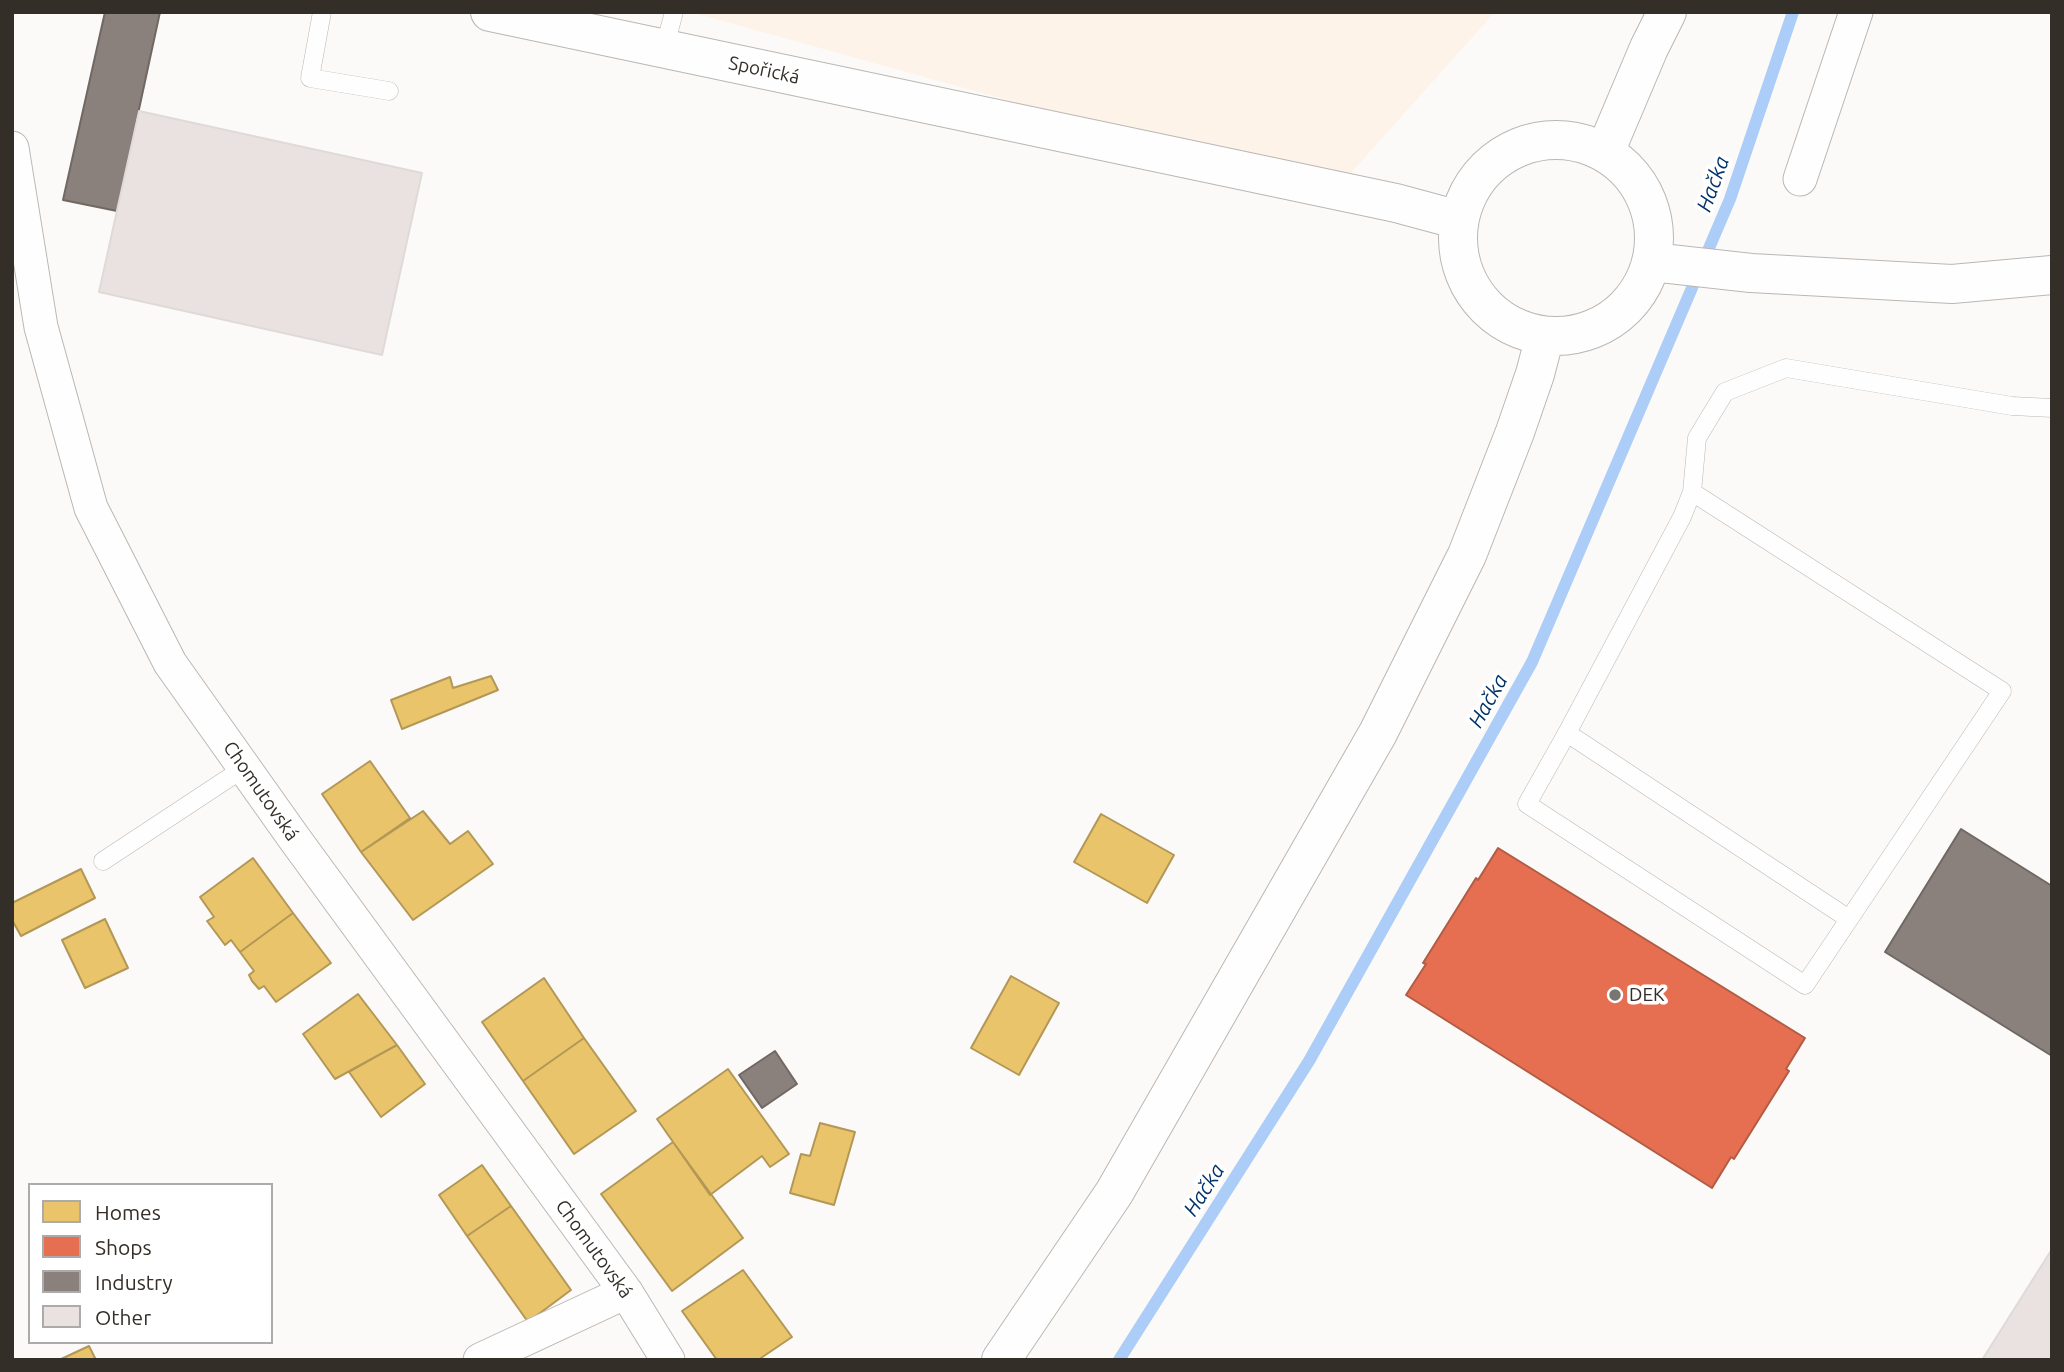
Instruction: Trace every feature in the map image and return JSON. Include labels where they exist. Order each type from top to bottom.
[{"type":"street","name":"Spořická","points":[[490,12],[1396,203],[1459,220]]},
{"type":"street","points":[[1605,152],[1667,12]]},
{"type":"street","points":[[1800,179],[1856,12]]},
{"type":"street","points":[[1553,139],[1580,142],[1605,152],[1629,173],[1647,200],[1657,263],[1623,310],[1600,326],[1573,335],[1545,336],[1518,330],[1496,316],[1477,297],[1464,273],[1458,247],[1459,220],[1467,195],[1482,172],[1502,155],[1527,143],[1553,139]]},
{"type":"street","name":"Chomutovská","points":[[12,148],[41,327],[91,508],[170,663],[626,1292],[668,1360]]},
{"type":"street","points":[[1657,263],[1751,273],[1952,284],[2052,275]]},
{"type":"street","points":[[1001,1360],[1114,1193],[1378,733],[1467,555],[1515,432],[1545,336]]},
{"type":"street","points":[[480,1360],[626,1292]]},
{"type":"lane","points":[[322,12],[310,78],[389,91]]},
{"type":"lane","points":[[664,48],[674,12]]},
{"type":"lane","points":[[1692,492],[2002,691],[1805,985],[1527,804],[1682,517],[1692,492],[1698,439],[1725,392],[1786,368],[2012,406],[2052,408]]},
{"type":"lane","points":[[1567,733],[1849,919]]},
{"type":"lane","points":[[103,861],[244,768]]},
{"type":"shaded area","points":[[690,12],[1495,12],[1335,191]]},
{"type":"building: Homes","points":[[491,676],[498,690],[402,729],[391,700],[450,677],[453,688]]},
{"type":"building: Homes","points":[[370,761],[410,818],[361,852],[322,794]]},
{"type":"building: Homes","points":[[423,811],[450,844],[468,831],[493,864],[413,920],[361,852]]},
{"type":"building: Homes","points":[[1101,814],[1174,855],[1147,903],[1074,862]]},
{"type":"building: Homes","points":[[253,858],[293,913],[240,952],[231,940],[225,945],[207,921],[214,917],[200,897]]},
{"type":"building: Homes","points":[[81,869],[95,898],[21,936],[12,920],[12,903]]},
{"type":"building: Homes","points":[[293,913],[331,963],[276,1002],[264,986],[259,989],[252,981],[249,975],[254,971],[240,952]]},
{"type":"building: Homes","points":[[105,919],[128,968],[85,988],[62,940]]},
{"type":"building: Homes","points":[[1011,976],[1059,1003],[1019,1075],[971,1048]]},
{"type":"building: Homes","points":[[544,978],[584,1038],[523,1081],[482,1022]]},
{"type":"building: Homes","points":[[358,994],[397,1045],[335,1079],[303,1034]]},
{"type":"building: Homes","points":[[584,1038],[636,1111],[574,1154],[523,1081]]},
{"type":"building: Homes","points":[[397,1045],[425,1084],[381,1117],[349,1072]]},
{"type":"building: Homes","points":[[728,1069],[789,1154],[770,1167],[762,1156],[710,1195],[657,1119]]},
{"type":"building: Homes","points":[[820,1123],[855,1132],[834,1205],[790,1193],[801,1154],[810,1156]]},
{"type":"building: Homes","points":[[673,1142],[743,1238],[672,1291],[601,1194]]},
{"type":"building: Homes","points":[[482,1165],[511,1206],[467,1236],[439,1195]]},
{"type":"building: Homes","points":[[511,1206],[571,1290],[528,1322],[467,1236]]},
{"type":"building: Homes","points":[[743,1270],[792,1337],[758,1360],[717,1360],[682,1311]]},
{"type":"building: Homes","points":[[89,1346],[96,1360],[59,1360]]},
{"type":"building: Shops","points":[[1498,848],[1805,1038],[1786,1069],[1789,1071],[1734,1159],[1731,1157],[1712,1188],[1406,995],[1476,878],[1478,880]]},
{"type":"building: Industry","points":[[105,12],[160,12],[117,211],[63,200]]},
{"type":"building: Industry","points":[[1961,829],[2052,886],[2052,1056],[1885,952]]},
{"type":"building: Industry","points":[[775,1051],[797,1084],[762,1108],[739,1075]]},
{"type":"building: Other","points":[[139,111],[422,173],[382,355],[99,292]]},
{"type":"building: Other","points":[[2052,1249],[2052,1360],[1982,1360]]},
{"type":"waterway","name":"Hačka","points":[[1119,1360],[1309,1061],[1532,662],[1730,199],[1793,12]]},
{"type":"place","name":"DEK","points":[[1615,995]]}]
